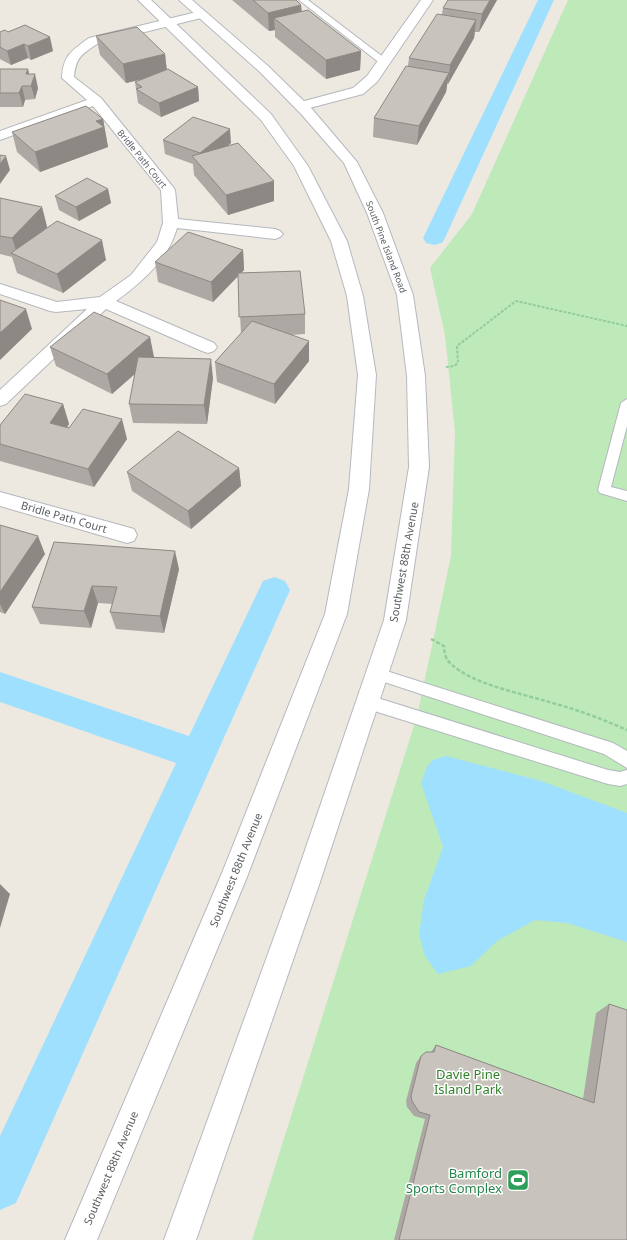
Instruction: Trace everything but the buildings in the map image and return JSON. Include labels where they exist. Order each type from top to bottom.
[{"type":"main road","points":[[144,0],[166,22]]},
{"type":"main road","name":"South Pine Island Road","points":[[185,0],[264,69],[302,106],[350,162],[375,213],[405,295],[416,376],[419,467],[416,496]]},
{"type":"main road","points":[[302,106],[358,90],[372,79],[427,0]]},
{"type":"main road","name":"Bridle Path Court","points":[[0,400],[104,302],[137,278],[164,243],[171,223],[168,190],[96,101],[68,78],[70,63],[80,50],[93,41],[166,22],[201,15]]},
{"type":"main road","name":"Southwest 88th Avenue","points":[[81,1240],[234,877],[336,614],[359,489],[367,375],[355,296],[339,241],[301,166],[266,117],[166,22]]},
{"type":"main road","points":[[0,136],[96,101]]},
{"type":"main road","points":[[171,223],[276,234]]},
{"type":"main road","points":[[0,289],[56,307],[104,302],[208,347]]},
{"type":"main road","name":"Southwest 88th Avenue","points":[[180,1240],[368,702],[395,620],[416,496]]},
{"type":"main road","name":"Bridle Path Court","points":[[0,499],[127,535]]},
{"type":"lane","points":[[303,0],[384,62]]},
{"type":"lane","points":[[627,403],[621,446],[604,490],[627,496]]},
{"type":"lane","points":[[377,674],[608,748],[621,755],[627,761]]},
{"type":"lane","points":[[368,702],[608,777],[620,779],[627,776]]},
{"type":"path","points":[[446,367],[454,366],[458,363],[457,346],[516,301],[627,326]]},
{"type":"path","points":[[431,639],[444,646],[444,656],[450,664],[464,673],[488,683],[577,710],[627,730]]},
{"type":"green space","name":"Davie Pine Island Park","points":[[568,0],[627,0],[627,1240],[252,1240],[417,716],[451,556],[455,432],[445,335],[430,268],[472,214]]},
{"type":"water","points":[[446,756],[541,781],[627,813],[627,942],[567,923],[535,920],[497,941],[471,966],[438,974],[425,956],[419,934],[424,900],[443,847],[421,783],[427,767],[433,760]]},
{"type":"waterway","points":[[434,238],[546,0]]},
{"type":"waterway","points":[[198,755],[274,590]]},
{"type":"waterway","points":[[0,687],[198,755]]},
{"type":"waterway","points":[[0,1187],[198,755]]},
{"type":"place","name":"Bamford Sports Complex","points":[[518,1180]]}]
